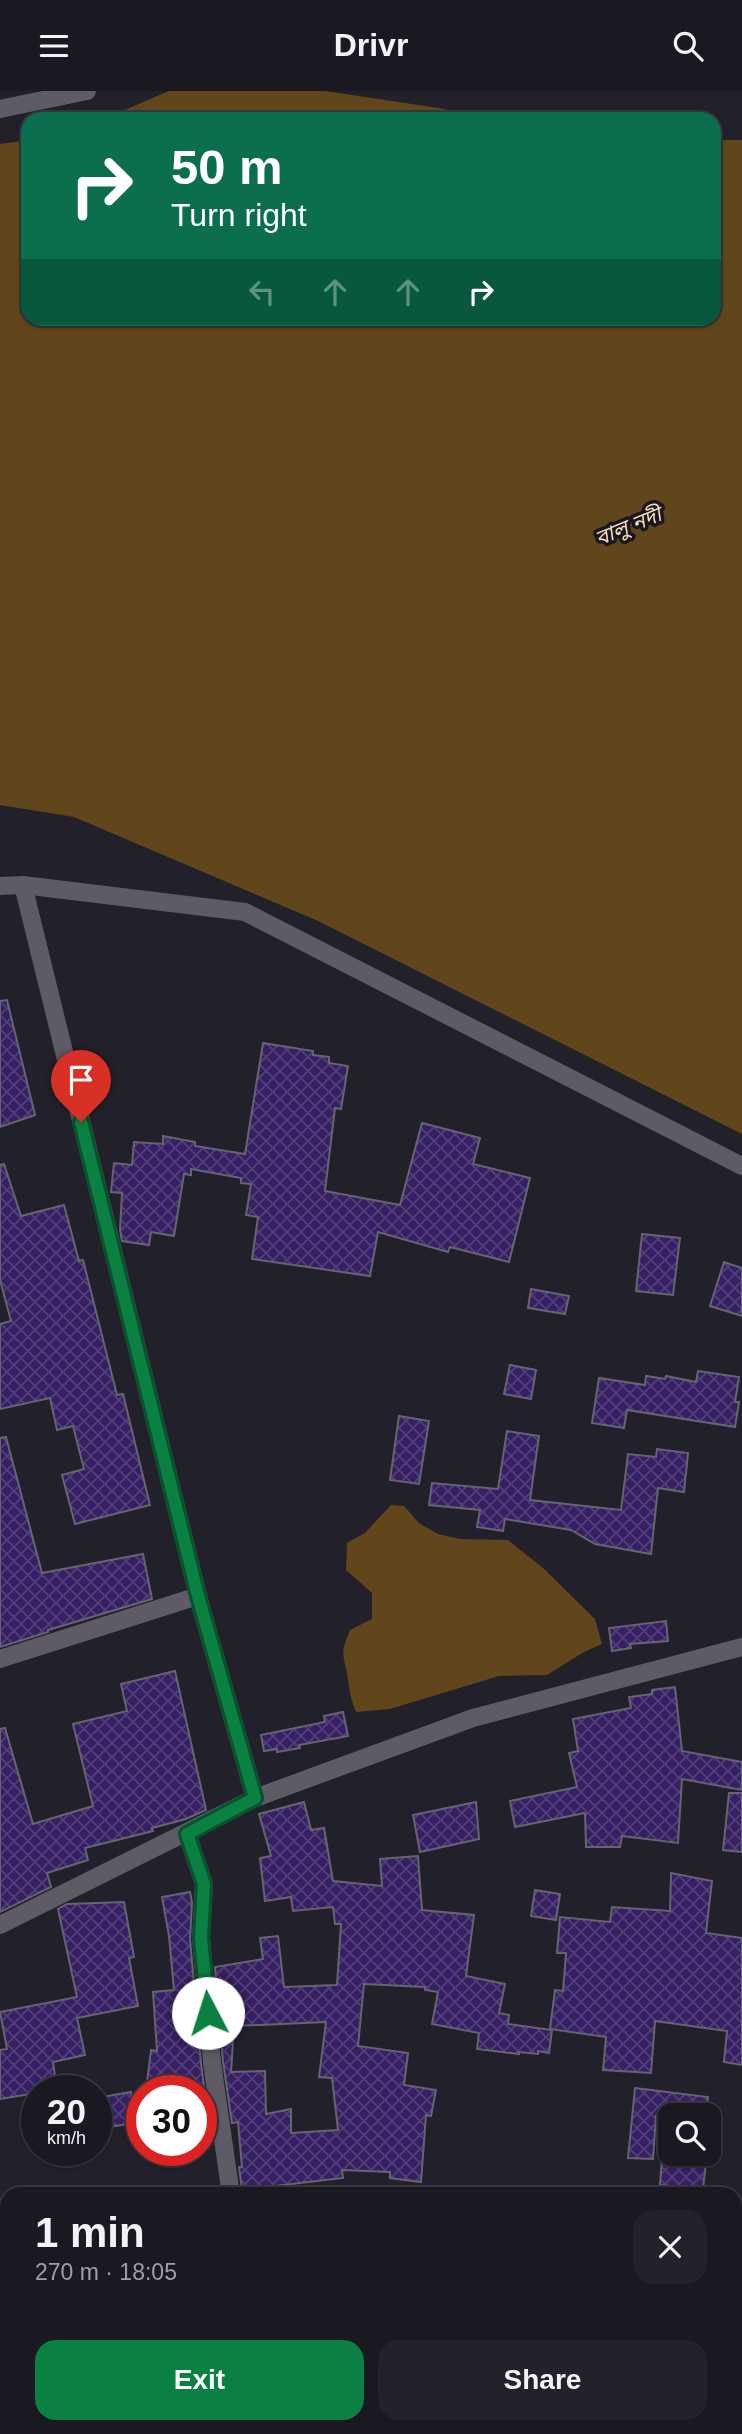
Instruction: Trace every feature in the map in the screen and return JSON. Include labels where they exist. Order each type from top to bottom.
[{"type":"street","points":[[0,109],[87,91]]},
{"type":"street","points":[[23,885],[198,1596],[255,1798]]},
{"type":"street","points":[[0,886],[23,885],[245,912],[742,1166]]},
{"type":"street","points":[[0,1660],[198,1596]]},
{"type":"street","points":[[0,1925],[255,1798],[473,1718],[742,1647]]},
{"type":"street","points":[[187,1834],[204,1884],[201,1938],[212,2063],[230,2187]]},
{"type":"water","points":[[169,91],[325,91],[445,109],[450,112],[120,112]]},
{"type":"water","name":"বালু নদী","points":[[721,140],[742,140],[742,1134],[318,921],[74,817],[0,805],[0,144],[21,141],[21,326],[721,326]]},
{"type":"water","points":[[391,1505],[404,1506],[419,1523],[438,1534],[460,1539],[508,1540],[543,1568],[595,1619],[602,1644],[547,1675],[499,1676],[390,1709],[356,1712],[343,1651],[350,1630],[372,1619],[372,1593],[346,1570],[347,1543],[365,1533]]},
{"type":"building","points":[[7,1000],[35,1115],[0,1127],[0,1001]]},
{"type":"building","points":[[263,1043],[313,1051],[313,1055],[329,1057],[329,1063],[348,1066],[341,1109],[335,1108],[325,1191],[400,1205],[422,1123],[480,1138],[473,1164],[530,1178],[509,1262],[450,1247],[448,1252],[378,1232],[370,1276],[252,1259],[258,1217],[246,1215],[251,1184],[241,1183],[241,1178],[191,1169],[191,1175],[184,1174],[174,1236],[151,1232],[149,1245],[122,1241],[122,1193],[111,1192],[114,1163],[132,1165],[134,1142],[163,1144],[163,1136],[195,1142],[195,1146],[245,1154]]},
{"type":"building","points":[[4,1164],[21,1216],[64,1205],[79,1261],[83,1260],[117,1395],[123,1394],[150,1505],[75,1524],[62,1475],[84,1469],[73,1426],[57,1430],[50,1398],[0,1409],[0,1324],[11,1321],[0,1280],[0,1165]]},
{"type":"building","points":[[642,1234],[680,1238],[673,1295],[636,1291]]},
{"type":"building","points":[[724,1262],[742,1268],[742,1316],[710,1306]]},
{"type":"building","points":[[531,1289],[569,1296],[565,1314],[528,1308]]},
{"type":"building","points":[[510,1365],[536,1370],[531,1399],[504,1394]]},
{"type":"building","points":[[698,1371],[739,1377],[735,1427],[627,1410],[624,1428],[592,1423],[599,1378],[645,1385],[646,1376],[665,1379],[666,1376],[696,1382]]},
{"type":"building","points":[[399,1416],[429,1421],[419,1484],[390,1480]]},
{"type":"building","points":[[507,1431],[539,1436],[530,1500],[621,1510],[628,1454],[656,1457],[657,1449],[688,1453],[684,1492],[658,1488],[651,1554],[595,1544],[571,1530],[505,1519],[503,1531],[477,1527],[480,1510],[429,1505],[432,1483],[498,1489]]},
{"type":"building","points":[[6,1437],[42,1573],[143,1554],[152,1599],[0,1647],[0,1438]]},
{"type":"building","points":[[666,1621],[668,1641],[630,1644],[631,1648],[612,1651],[609,1628]]},
{"type":"building","points":[[175,1671],[206,1810],[186,1819],[152,1828],[153,1831],[85,1848],[88,1860],[47,1873],[51,1887],[0,1912],[0,1729],[5,1728],[33,1824],[93,1806],[73,1724],[127,1711],[121,1684]]},
{"type":"building","points":[[675,1687],[682,1751],[742,1762],[742,1790],[682,1779],[678,1843],[622,1836],[620,1847],[586,1847],[585,1813],[515,1827],[510,1801],[577,1787],[569,1753],[578,1751],[573,1719],[631,1708],[629,1697]]},
{"type":"building","points":[[343,1712],[348,1736],[299,1745],[300,1748],[264,1751],[261,1735],[325,1722],[324,1716]]},
{"type":"building","points":[[729,1793],[742,1793],[742,1852],[723,1850]]},
{"type":"building","points":[[304,1802],[311,1830],[324,1828],[333,1881],[382,1886],[380,1859],[418,1856],[422,1910],[474,1915],[466,1976],[505,1984],[499,2013],[509,2015],[508,2024],[552,2030],[549,2053],[538,2051],[538,2054],[519,2054],[477,2049],[479,2033],[432,2024],[438,1992],[425,1990],[425,1987],[364,1984],[358,2046],[408,2053],[404,2085],[436,2090],[431,2116],[426,2115],[421,2182],[390,2178],[390,2172],[342,2170],[343,2178],[267,2187],[242,2187],[238,2122],[232,2123],[223,2062],[215,1967],[263,1959],[260,1938],[278,1936],[284,1987],[337,1985],[341,1924],[335,1924],[333,1907],[293,1911],[291,1897],[265,1901],[260,1858],[271,1856],[259,1814]],"holes":[[[326,2022],[319,2077],[332,2078],[338,2130],[291,2133],[291,2109],[266,2114],[265,2071],[231,2072],[234,2026]]]},
{"type":"building","points":[[476,1802],[479,1839],[420,1852],[413,1815]]},
{"type":"building","points":[[671,1873],[712,1881],[706,1933],[742,1938],[742,2065],[724,2062],[727,2031],[655,2021],[651,2073],[603,2070],[606,2037],[550,2029],[555,1990],[563,1991],[566,1953],[557,1953],[560,1917],[610,1922],[612,1907],[670,1911]]},
{"type":"building","points":[[535,1890],[560,1894],[556,1920],[531,1916]]},
{"type":"building","points":[[190,1892],[190,1939],[202,2075],[148,2075],[151,2050],[157,2051],[153,1992],[174,1990],[162,1897]]},
{"type":"building","points":[[124,1902],[134,1957],[129,1958],[138,2006],[77,2018],[85,2055],[53,2062],[55,2075],[21,2075],[21,2096],[0,2099],[0,2050],[7,2049],[0,2012],[77,1997],[58,1909],[67,1904]]},
{"type":"building","points":[[635,2088],[708,2097],[707,2103],[658,2103],[653,2159],[628,2158]]},
{"type":"building","points":[[126,2093],[126,2124],[112,2127],[112,2095]]},
{"type":"building","points":[[661,2166],[706,2166],[703,2187],[660,2185]]},
{"type":"route","points":[[81,1122],[198,1596],[255,1798],[187,1834],[204,1884],[201,1938],[208,2013]]}]
